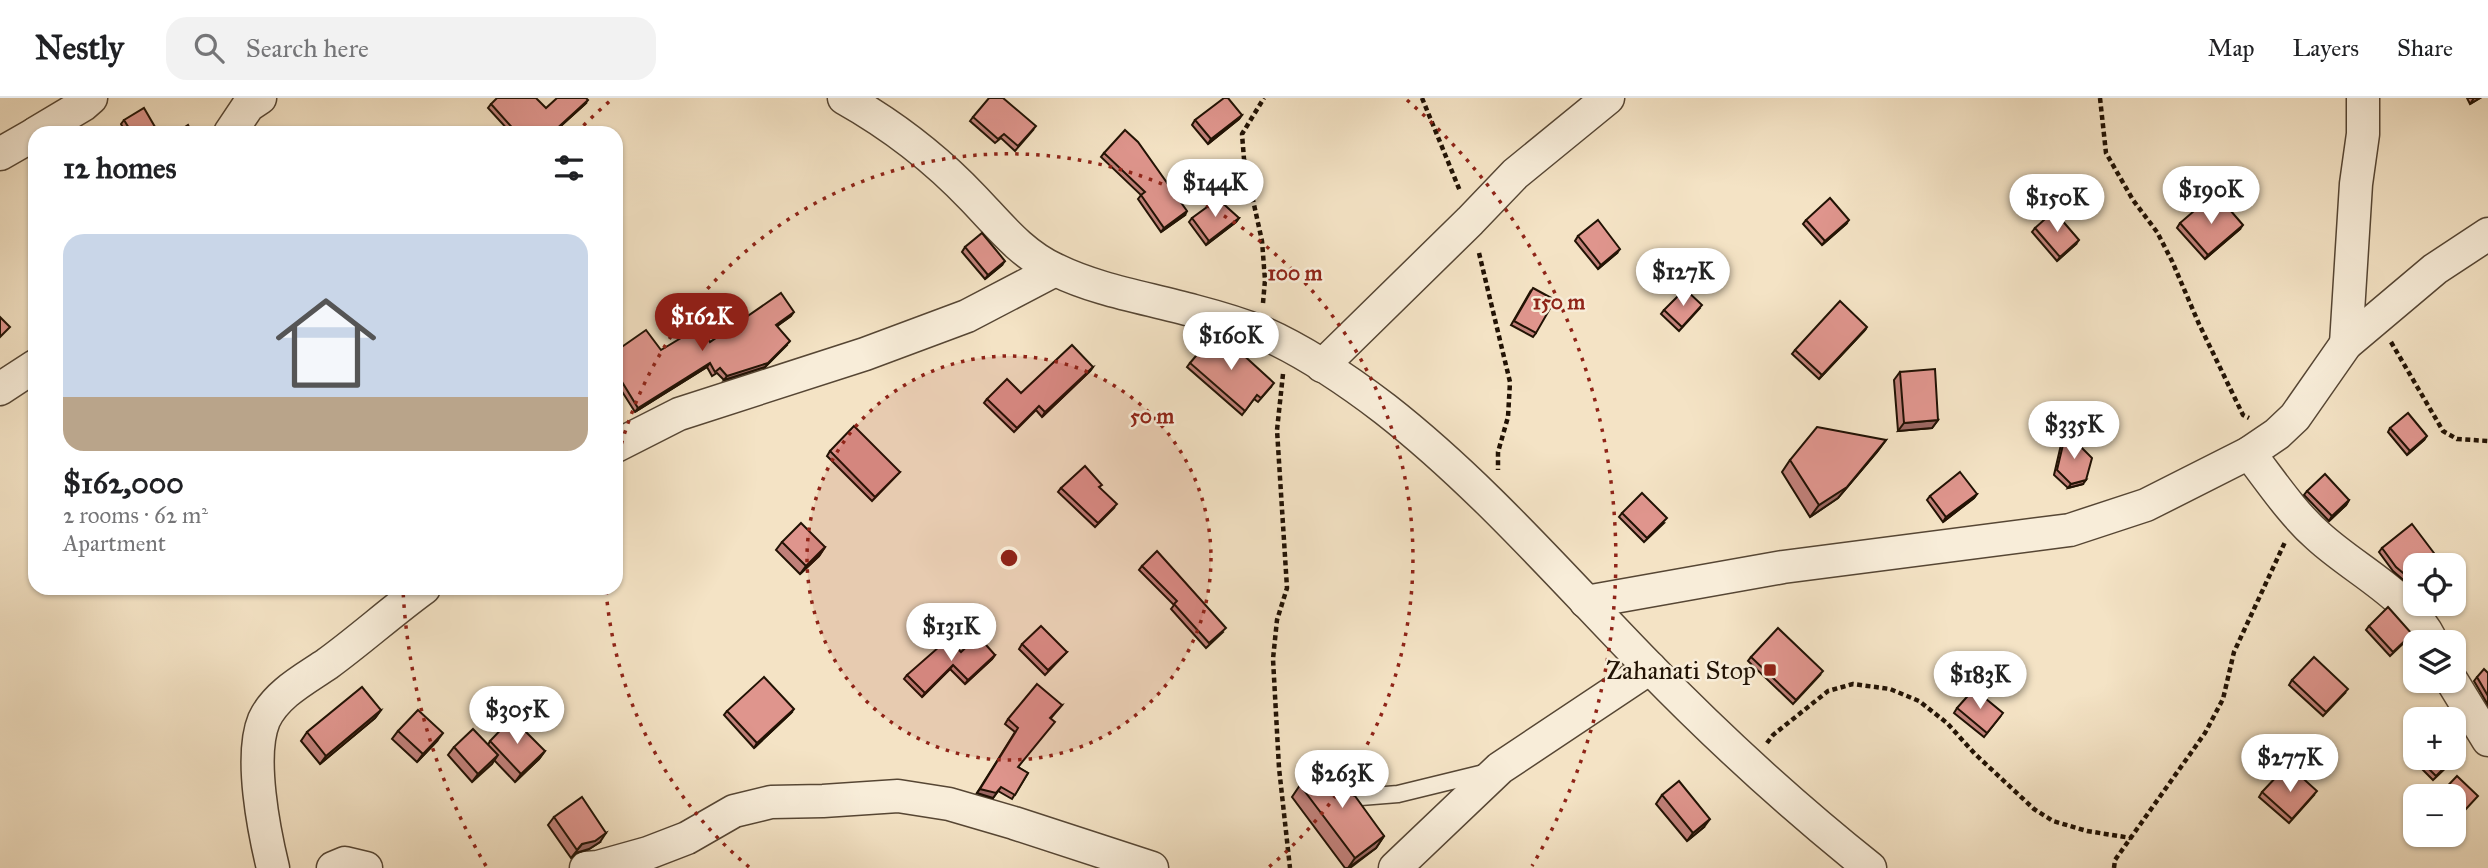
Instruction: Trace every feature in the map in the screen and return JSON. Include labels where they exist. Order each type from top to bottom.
[{"type":"street","points":[[47,126],[91,98]]},
{"type":"street","points":[[235,126],[248,106],[260,98]]},
{"type":"street","points":[[844,98],[923,151],[1024,250],[1055,270],[1095,285],[1197,312],[1273,338],[1322,366],[1383,408],[1432,448],[1749,765],[1870,868]]},
{"type":"street","points":[[1322,366],[1515,174],[1608,98]]},
{"type":"street","points":[[2346,344],[2356,184],[2363,134],[2363,98]]},
{"type":"street","points":[[0,154],[28,137]]},
{"type":"street","points":[[1586,602],[1783,567],[2070,530],[2146,505],[2249,453],[2277,434],[2295,417],[2346,344],[2435,269],[2488,234]]},
{"type":"street","points":[[623,442],[679,414],[865,354],[967,316],[1055,270]]},
{"type":"street","points":[[0,389],[28,371]]},
{"type":"street","points":[[2249,453],[2297,515],[2318,537],[2401,600],[2425,630]]},
{"type":"street","points":[[272,868],[262,825],[258,746],[264,720],[277,702],[294,686],[415,595]]},
{"type":"street","points":[[1395,868],[1500,768],[1650,668]]},
{"type":"street","points":[[2459,693],[2488,740]]},
{"type":"street","points":[[586,868],[655,860],[734,811],[771,802],[823,802],[898,796],[949,804],[1152,868]]},
{"type":"street","points":[[333,868],[345,863],[366,868]]},
{"type":"lane","points":[[1348,797],[1398,794],[1500,768]]},
{"type":"path","points":[[1264,98],[1242,134],[1244,159],[1262,241],[1273,338],[1287,588],[1277,620],[1273,659],[1279,768],[1290,868]]},
{"type":"path","points":[[1422,98],[1452,168],[1470,221],[1510,382],[1508,417],[1498,452],[1498,513]]},
{"type":"path","points":[[2100,98],[2106,153],[2133,200],[2157,232],[2243,415],[2277,434]]},
{"type":"path","points":[[2376,317],[2444,430],[2457,439],[2488,441]]},
{"type":"path","points":[[2114,868],[2115,860],[2205,733],[2223,699],[2234,652],[2297,515]]},
{"type":"path","points":[[1749,765],[1773,735],[1828,691],[1853,684],[1890,689],[1919,701],[1947,723],[1975,754],[2034,809],[2053,821],[2087,831],[2132,838]]},
{"type":"building","points":[[497,98],[536,98],[546,108],[557,98],[588,100],[560,126],[511,126],[491,104]]},
{"type":"building","points":[[989,98],[1003,98],[1036,126],[1018,146],[1004,134],[998,139],[973,117]]},
{"type":"building","points":[[1224,98],[1228,98],[1242,115],[1211,139],[1195,120]]},
{"type":"building","points":[[144,108],[154,126],[128,126],[124,120]]},
{"type":"building","points":[[1125,130],[1138,142],[1187,211],[1164,228],[1141,195],[1145,192],[1104,153]]},
{"type":"building","points":[[1830,198],[1849,220],[1825,241],[1806,220]]},
{"type":"building","points":[[1218,199],[1239,218],[1209,241],[1192,218]]},
{"type":"building","points":[[2208,199],[2217,210],[2224,203],[2243,225],[2208,255],[2180,223]]},
{"type":"building","points":[[2054,211],[2079,240],[2060,257],[2035,228]]},
{"type":"building","points":[[1598,220],[1620,249],[1601,265],[1578,236]]},
{"type":"building","points":[[982,233],[1005,261],[988,275],[965,247]]},
{"type":"building","points":[[1533,288],[1555,300],[1536,333],[1514,321]]},
{"type":"building","points":[[1685,289],[1702,305],[1682,327],[1664,310]]},
{"type":"building","points":[[781,293],[794,312],[776,325],[790,341],[768,363],[727,376],[720,368],[715,372],[710,363],[638,408],[623,384],[623,346],[646,330],[661,350],[701,326],[710,342]]},
{"type":"building","points":[[1840,301],[1867,327],[1822,375],[1795,350]]},
{"type":"building","points":[[0,317],[10,327],[0,337]]},
{"type":"building","points":[[1217,331],[1274,383],[1261,398],[1257,395],[1245,411],[1190,363]]},
{"type":"building","points":[[1072,345],[1093,367],[1045,412],[1039,406],[1017,428],[987,399],[1007,379],[1021,393]]},
{"type":"building","points":[[1935,369],[1938,420],[1904,423],[1900,372]]},
{"type":"building","points":[[2408,413],[2427,436],[2410,451],[2390,428]]},
{"type":"building","points":[[854,426],[900,472],[875,497],[830,451]]},
{"type":"building","points":[[1817,427],[1886,440],[1847,487],[1819,505],[1790,460]]},
{"type":"building","points":[[2066,432],[2092,458],[2086,480],[2071,484],[2057,470]]},
{"type":"building","points":[[1085,466],[1102,485],[1099,487],[1117,504],[1098,523],[1061,488]]},
{"type":"building","points":[[1960,472],[1977,494],[1946,517],[1930,496]]},
{"type":"building","points":[[2325,474],[2349,500],[2332,516],[2307,491]]},
{"type":"building","points":[[1642,493],[1667,518],[1647,538],[1622,513]]},
{"type":"building","points":[[801,523],[825,547],[806,566],[782,542]]},
{"type":"building","points":[[2412,524],[2434,553],[2403,553],[2403,573],[2382,548]]},
{"type":"building","points":[[1157,551],[1226,628],[1209,643],[1174,604],[1177,601],[1142,566]]},
{"type":"building","points":[[2388,607],[2408,630],[2403,630],[2403,643],[2393,652],[2369,626]]},
{"type":"building","points":[[1041,626],[1067,652],[1048,670],[1022,644]]},
{"type":"building","points":[[1778,628],[1823,671],[1796,700],[1751,657]]},
{"type":"building","points":[[978,636],[995,655],[968,680],[953,665],[925,693],[907,675],[948,639],[961,652]]},
{"type":"building","points":[[2314,657],[2348,689],[2326,712],[2292,680]]},
{"type":"building","points":[[2484,669],[2488,673],[2488,696],[2477,677]]},
{"type":"building","points":[[764,677],[794,709],[757,743],[727,711]]},
{"type":"building","points":[[1037,684],[1062,705],[1050,718],[1055,722],[1018,767],[1028,773],[1015,795],[1001,787],[996,793],[980,789],[1018,728],[1008,719]]},
{"type":"building","points":[[362,687],[381,710],[326,756],[307,732]]},
{"type":"building","points":[[1974,689],[2003,713],[1987,733],[1957,708]]},
{"type":"building","points":[[418,710],[443,733],[423,754],[398,731]]},
{"type":"building","points":[[512,718],[545,751],[521,774],[490,741]]},
{"type":"building","points":[[473,729],[498,755],[478,774],[454,747]]},
{"type":"building","points":[[1330,763],[1346,784],[1348,793],[1355,796],[1384,836],[1355,858],[1300,785]]},
{"type":"building","points":[[2430,770],[2442,770],[2436,776]]},
{"type":"building","points":[[2297,773],[2317,791],[2292,819],[2262,792],[2279,774],[2288,782]]},
{"type":"building","points":[[2457,776],[2465,784],[2449,784]]},
{"type":"building","points":[[1679,781],[1710,819],[1693,833],[1662,795]]},
{"type":"building","points":[[2466,785],[2478,796],[2466,809]]},
{"type":"building","points":[[582,797],[606,833],[595,841],[582,844],[577,850],[554,817]]},
{"type":"place","name":"Zahanati Stop","points":[[1770,670]]}]
